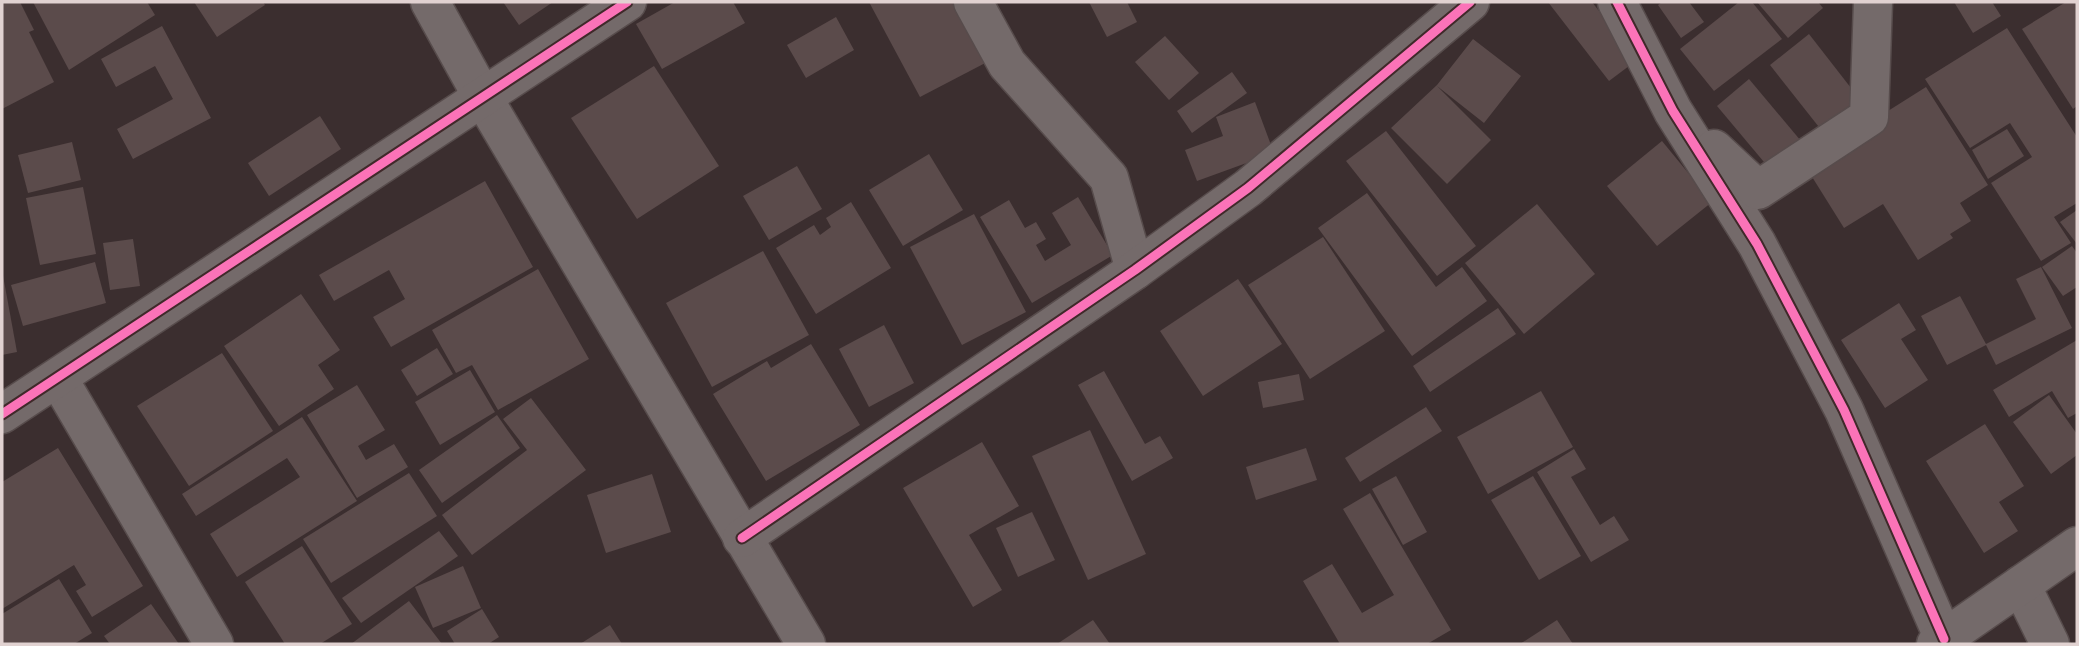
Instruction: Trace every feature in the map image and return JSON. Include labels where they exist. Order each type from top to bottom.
[{"type":"street","points":[[430,2],[482,96],[806,644]]},
{"type":"street","points":[[2,414],[628,2]]},
{"type":"street","points":[[973,2],[1007,64],[1109,178],[1135,271]]},
{"type":"street","points":[[742,538],[1135,271],[1248,188],[1470,2]]},
{"type":"street","points":[[1617,2],[1673,111],[1757,244],[1844,410],[1940,641],[2077,545]]},
{"type":"street","points":[[1673,111],[1758,191],[1869,117],[1872,2]]},
{"type":"street","points":[[58,378],[214,644]]},
{"type":"street","points":[[2021,584],[2050,644]]},
{"type":"building","points":[[2,2],[20,2],[34,30],[29,32],[54,82],[2,109]]},
{"type":"building","points":[[33,2],[147,2],[155,15],[69,70]]},
{"type":"building","points":[[194,2],[263,2],[265,5],[217,37]]},
{"type":"building","points":[[503,2],[553,2],[519,25]]},
{"type":"building","points":[[675,2],[733,2],[745,23],[662,69],[636,24]]},
{"type":"building","points":[[869,2],[960,2],[991,60],[920,97]]},
{"type":"building","points":[[1089,2],[1127,2],[1137,22],[1107,37]]},
{"type":"building","points":[[1548,2],[1592,2],[1637,60],[1609,81]]},
{"type":"building","points":[[1662,2],[1689,2],[1704,22],[1681,38],[1658,5]]},
{"type":"building","points":[[1739,2],[1752,2],[1782,39],[1714,91],[1680,49]]},
{"type":"building","points":[[1757,2],[1818,2],[1823,8],[1788,38]]},
{"type":"building","points":[[1954,2],[1992,2],[2001,16],[1973,33]]},
{"type":"building","points":[[2066,2],[2077,2],[2077,106],[2073,109],[2022,29]]},
{"type":"building","points":[[836,17],[854,50],[806,78],[787,45]]},
{"type":"building","points":[[162,26],[211,118],[133,159],[117,129],[173,99],[155,66],[116,87],[101,59]]},
{"type":"building","points":[[2007,28],[2077,137],[2077,203],[2054,217],[2071,243],[2041,261],[1991,183],[2032,157],[2010,123],[1970,148],[1925,79]]},
{"type":"building","points":[[1809,34],[1865,106],[1826,136],[1770,65]]},
{"type":"building","points":[[1165,36],[1199,73],[1169,100],[1135,62]]},
{"type":"building","points":[[1473,39],[1521,76],[1484,123],[1437,86],[1491,140],[1447,184],[1391,128],[1437,85]]},
{"type":"building","points":[[654,66],[719,166],[637,219],[571,118]]},
{"type":"building","points":[[1232,72],[1247,93],[1192,133],[1177,111]]},
{"type":"building","points":[[1749,79],[1806,147],[1774,174],[1717,106]]},
{"type":"building","points":[[1926,87],[1988,185],[1960,203],[1971,221],[1950,234],[1953,238],[1918,260],[1883,204],[1844,228],[1804,164]]},
{"type":"building","points":[[1255,102],[1274,153],[1197,181],[1185,150],[1223,136],[1216,117]]},
{"type":"building","points":[[320,116],[341,149],[269,196],[248,163]]},
{"type":"building","points":[[2007,129],[2024,156],[1988,179],[1972,150]]},
{"type":"building","points":[[1386,131],[1476,246],[1437,276],[1346,161]]},
{"type":"building","points":[[1662,141],[1712,202],[1657,246],[1607,186]]},
{"type":"building","points":[[72,142],[81,180],[28,193],[18,155]]},
{"type":"building","points":[[929,154],[963,210],[903,246],[869,190]]},
{"type":"building","points":[[797,166],[822,209],[769,240],[743,196]]},
{"type":"building","points":[[485,181],[533,267],[391,347],[373,317],[405,299],[389,270],[334,301],[319,275]]},
{"type":"building","points":[[83,187],[96,254],[40,265],[26,198]]},
{"type":"building","points":[[1367,193],[1436,287],[1462,267],[1487,301],[1412,356],[1318,228]]},
{"type":"building","points":[[1078,197],[1113,255],[1032,303],[980,217],[1009,200],[1025,228],[1036,222],[1046,239],[1036,245],[1045,261],[1071,245],[1052,213]]},
{"type":"building","points":[[851,202],[891,268],[816,314],[776,248],[814,225],[820,235],[831,227],[826,218]]},
{"type":"building","points":[[1537,204],[1595,274],[1524,334],[1465,263]]},
{"type":"building","points":[[2077,210],[2077,244],[2060,222]]},
{"type":"building","points":[[974,214],[1026,312],[962,345],[910,247]]},
{"type":"building","points":[[1323,237],[1385,331],[1310,379],[1248,285]]},
{"type":"building","points":[[133,239],[140,286],[110,290],[103,243]]},
{"type":"building","points":[[2072,246],[2077,253],[2077,287],[2063,296],[2042,267]]},
{"type":"building","points":[[763,251],[809,335],[712,387],[666,303]]},
{"type":"building","points":[[95,262],[106,303],[23,326],[11,285]]},
{"type":"building","points":[[2041,267],[2072,328],[1996,365],[1986,345],[1947,365],[1921,316],[1960,296],[1986,344],[2036,319],[2016,279]]},
{"type":"building","points":[[538,269],[589,359],[498,410],[472,365],[456,373],[432,330]]},
{"type":"building","points":[[2,270],[17,352],[2,355]]},
{"type":"building","points":[[1238,279],[1282,344],[1203,396],[1160,331]]},
{"type":"building","points":[[301,294],[340,350],[318,365],[334,389],[279,426],[224,346]]},
{"type":"building","points":[[1899,303],[1916,330],[1901,339],[1928,380],[1885,408],[1841,340]]},
{"type":"building","points":[[1498,308],[1516,334],[1430,392],[1413,366]]},
{"type":"building","points":[[884,325],[914,383],[869,407],[839,349]]},
{"type":"building","points":[[2077,340],[2077,413],[2068,418],[2052,391],[2009,417],[1993,390]]},
{"type":"building","points":[[811,344],[860,425],[766,481],[713,394],[767,361],[771,368]]},
{"type":"building","points":[[437,348],[453,374],[417,396],[401,370]]},
{"type":"building","points":[[222,353],[273,431],[189,486],[137,406]]},
{"type":"building","points":[[470,370],[495,412],[440,445],[415,402]]},
{"type":"building","points":[[1104,371],[1145,444],[1160,436],[1173,458],[1132,481],[1078,385]]},
{"type":"building","points":[[1299,374],[1304,400],[1263,408],[1258,382]]},
{"type":"building","points":[[357,385],[385,430],[358,446],[366,460],[394,444],[408,467],[357,498],[307,415]]},
{"type":"building","points":[[1541,391],[1573,447],[1488,494],[1457,437]]},
{"type":"building","points":[[2049,395],[2077,434],[2077,455],[2051,474],[2013,422]]},
{"type":"building","points":[[531,398],[586,470],[472,555],[442,515],[527,450],[503,419]]},
{"type":"building","points":[[1426,407],[1442,431],[1360,482],[1345,458]]},
{"type":"building","points":[[497,415],[520,448],[442,503],[419,470]]},
{"type":"building","points":[[302,417],[357,501],[237,577],[210,534],[300,477],[287,458],[196,516],[182,494]]},
{"type":"building","points":[[1985,424],[2024,486],[1999,502],[2018,531],[1984,553],[1926,461]]},
{"type":"building","points":[[1090,430],[1146,554],[1088,580],[1032,456]]},
{"type":"building","points":[[982,442],[1019,506],[969,535],[1002,590],[973,607],[903,488]]},
{"type":"building","points":[[58,448],[143,586],[92,617],[76,591],[86,585],[74,565],[2,609],[2,482]]},
{"type":"building","points":[[1306,448],[1317,480],[1256,500],[1246,467]]},
{"type":"building","points":[[1574,449],[1586,469],[1571,477],[1600,525],[1614,516],[1629,540],[1591,562],[1537,472]]},
{"type":"building","points":[[409,473],[437,516],[331,583],[303,539]]},
{"type":"building","points":[[652,474],[671,532],[606,553],[587,495]]},
{"type":"building","points":[[1396,476],[1427,532],[1403,545],[1372,489]]},
{"type":"building","points":[[1533,476],[1581,556],[1539,580],[1491,500]]},
{"type":"building","points":[[1370,493],[1451,630],[1427,644],[1340,644],[1303,581],[1332,564],[1362,613],[1394,595],[1343,509]]},
{"type":"building","points":[[1032,512],[1055,560],[1018,577],[996,528]]},
{"type":"building","points":[[439,531],[458,556],[361,623],[342,598]]},
{"type":"building","points":[[302,546],[352,624],[320,644],[285,644],[245,582]]},
{"type":"building","points":[[463,566],[481,608],[433,628],[415,587]]},
{"type":"building","points":[[59,579],[92,633],[74,644],[2,644],[2,614]]},
{"type":"building","points":[[409,601],[442,644],[351,644]]},
{"type":"building","points":[[151,604],[179,644],[110,644],[104,636]]},
{"type":"building","points":[[482,609],[499,637],[488,644],[455,644],[447,631]]},
{"type":"building","points":[[1093,620],[1110,644],[1057,644]]},
{"type":"building","points":[[1557,620],[1573,644],[1520,644]]},
{"type":"building","points":[[610,625],[622,644],[580,644]]},
{"type":"cycle path","points":[[2,414],[627,2]]},
{"type":"cycle path","points":[[742,538],[1135,270],[1248,188],[1470,2]]},
{"type":"cycle path","points":[[1617,2],[1673,111],[1757,244],[1844,410],[1944,639]]}]
